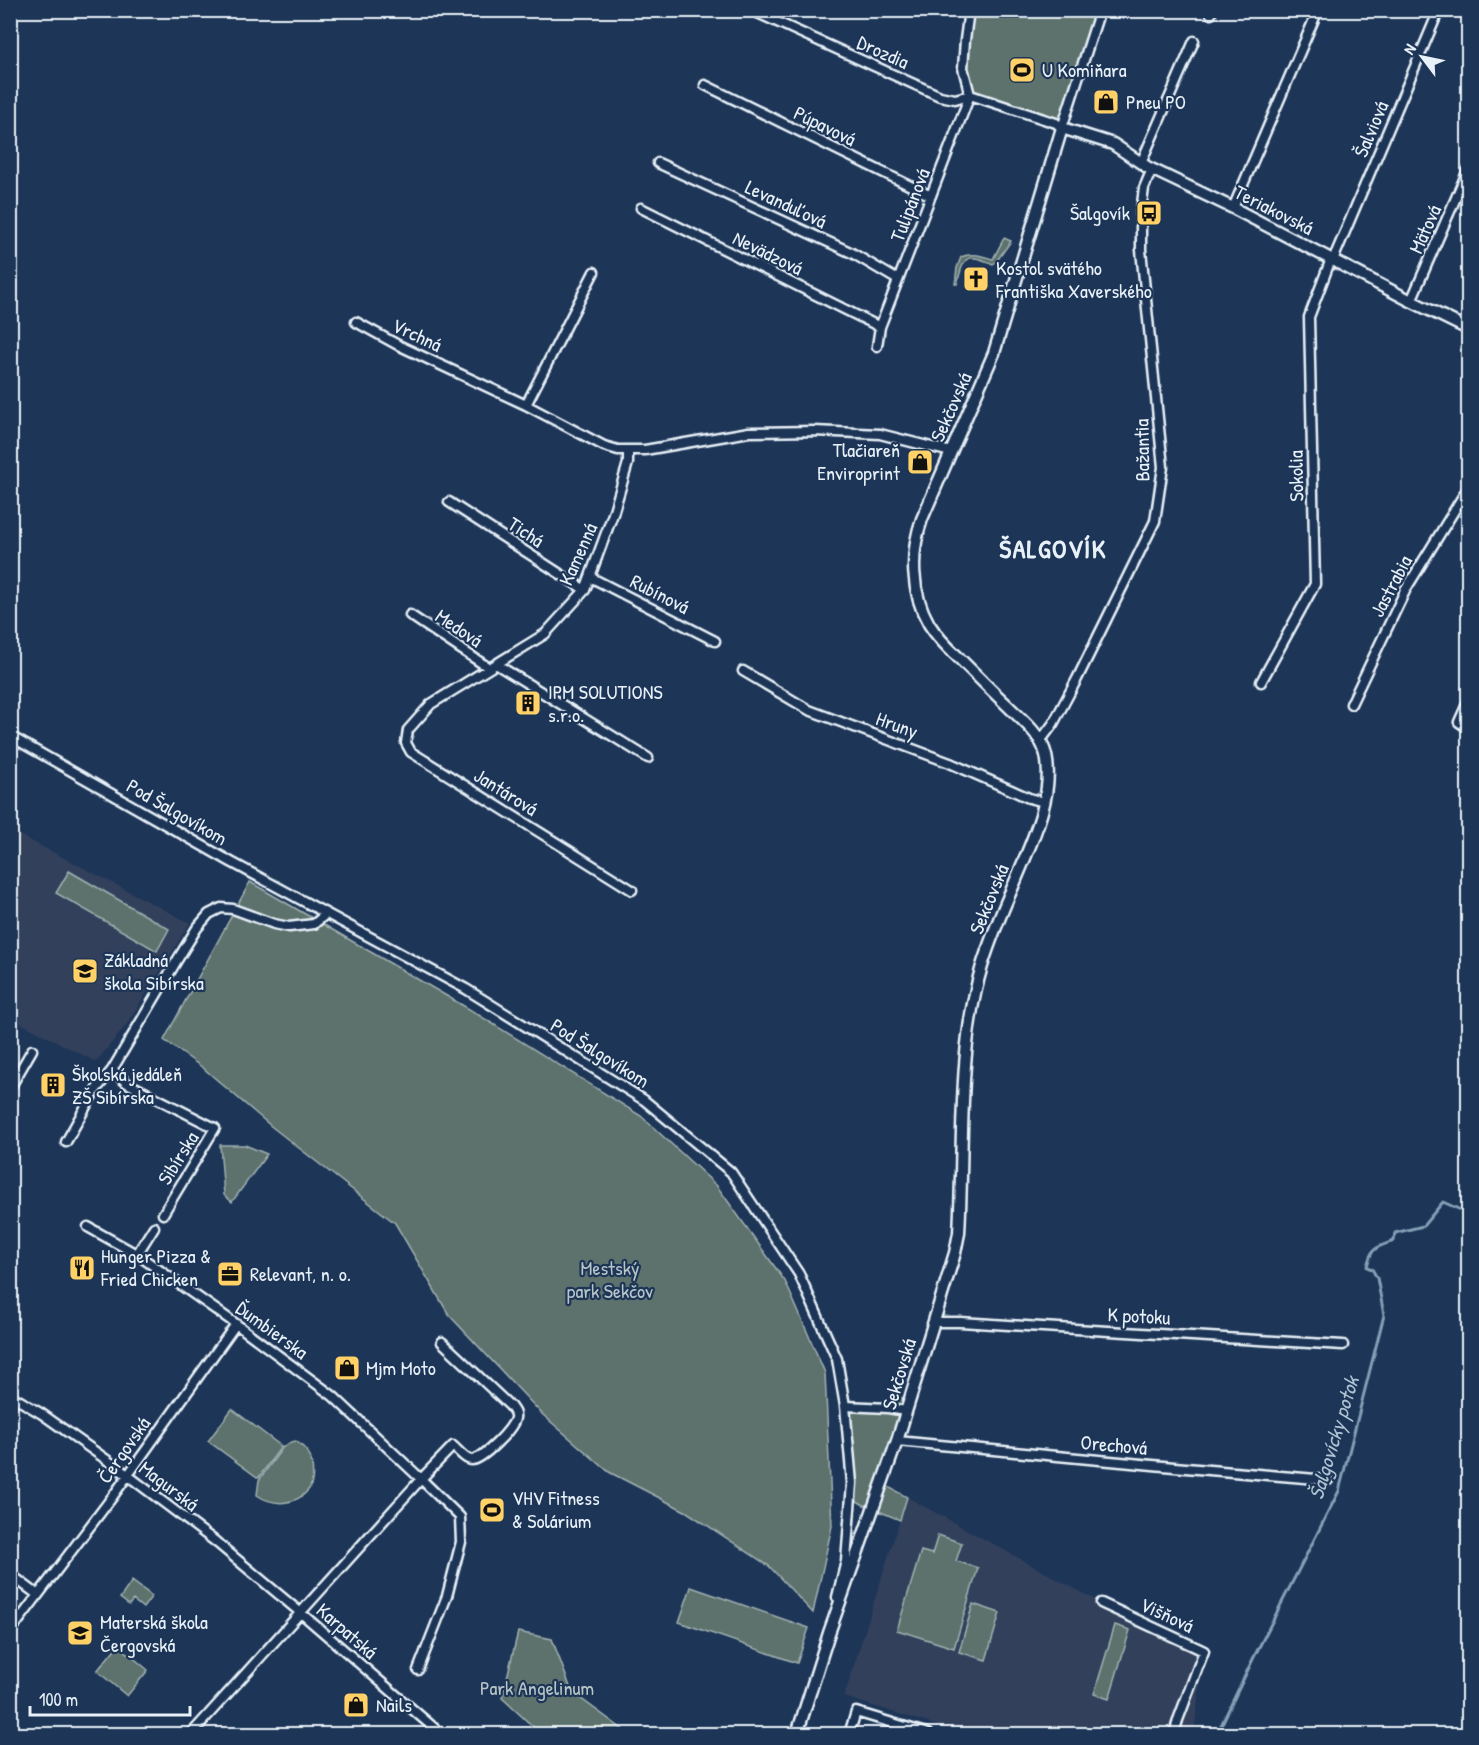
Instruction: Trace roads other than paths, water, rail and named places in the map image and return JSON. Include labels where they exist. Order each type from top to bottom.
[{"type":"street","name":"Drozdia","points":[[751,10],[940,96],[955,99],[970,95]]},
{"type":"street","points":[[969,10],[964,40],[963,68],[970,95],[1046,119],[1062,128]]},
{"type":"street","name":"Sekčovská","points":[[797,1734],[829,1633],[897,1441],[955,1253],[959,1233],[963,1101],[973,1002],[990,945],[1031,844],[1044,802],[1048,771],[1041,740],[935,633],[925,617],[914,568],[914,547],[927,506],[994,353],[1100,10]]},
{"type":"street","points":[[1233,208],[1318,10]]},
{"type":"street","name":"Šalviová","points":[[1332,260],[1439,10]]},
{"type":"street","points":[[1141,163],[1194,40]]},
{"type":"street","name":"Púpavová","points":[[705,85],[931,196]]},
{"type":"street","name":"Tulipánová","points":[[877,346],[880,327],[970,95]]},
{"type":"street","name":"Teriakovská","points":[[1062,128],[1113,144],[1152,170],[1233,208],[1411,302],[1468,328]]},
{"type":"street","name":"Levanduľová","points":[[658,163],[852,253],[898,280]]},
{"type":"street","name":"Bažantia","points":[[1041,740],[1053,724],[1077,679],[1155,521],[1163,466],[1141,250],[1141,211],[1144,188],[1152,170]]},
{"type":"street","name":"Mätová","points":[[1411,302],[1468,170]]},
{"type":"street","name":"Nevädzová","points":[[641,208],[880,327]]},
{"type":"street","name":"Sokolia","points":[[1261,682],[1315,584],[1310,317],[1332,260]]},
{"type":"street","points":[[594,272],[526,405],[604,446],[628,451],[645,450],[749,432],[814,430],[880,434],[951,452]]},
{"type":"street","name":"Vrchná","points":[[356,322],[398,345],[526,405]]},
{"type":"street","name":"Kamenná","points":[[431,704],[545,634],[585,590],[613,514],[628,463],[628,451]]},
{"type":"street","name":"Jastrabia","points":[[1351,704],[1406,589],[1468,488]]},
{"type":"street","name":"Tichá","points":[[448,502],[585,590]]},
{"type":"street","name":"Rubínová","points":[[590,577],[715,641]]},
{"type":"street","name":"Medová","points":[[410,615],[648,758]]},
{"type":"street","name":"Hruny","points":[[743,671],[809,710],[950,763],[1029,798],[1044,802]]},
{"type":"street","points":[[1466,727],[1459,722],[1468,702]]},
{"type":"street","name":"Jantárová","points":[[431,704],[408,730],[406,743],[411,752],[632,890]]},
{"type":"street","name":"Pod Šalgovíkom","points":[[10,736],[231,862],[466,989],[644,1100],[730,1172],[799,1274],[837,1359],[845,1406],[852,1483],[846,1561],[829,1633]]},
{"type":"street","points":[[67,1140],[94,1092],[112,1070],[197,928],[209,914],[221,908],[233,909],[274,924],[290,927],[314,924],[326,914]]},
{"type":"street","points":[[10,1088],[32,1050]]},
{"type":"street","name":"Sibírska","points":[[112,1070],[127,1083],[215,1128],[162,1214]]},
{"type":"street","name":"Ďumbierska","points":[[88,1227],[137,1254],[333,1396],[460,1518],[461,1542],[447,1596],[418,1671]]},
{"type":"street","points":[[137,1254],[154,1227]]},
{"type":"street","name":"K potoku","points":[[934,1322],[1343,1344]]},
{"type":"street","name":"Čergovská","points":[[10,1632],[236,1324]]},
{"type":"street","points":[[301,1613],[453,1446],[466,1458],[472,1460],[479,1458],[491,1448],[515,1419],[515,1411],[442,1342]]},
{"type":"street","name":"Magurská","points":[[10,1395],[42,1414],[127,1474],[216,1542],[301,1613]]},
{"type":"street","points":[[845,1406],[906,1411]]},
{"type":"street","name":"Orechová","points":[[897,1441],[1328,1480]]},
{"type":"street","points":[[10,1574],[38,1595]]},
{"type":"street","name":"Višňová","points":[[1101,1603],[1204,1651],[1174,1734]]},
{"type":"street","name":"Karpatská","points":[[191,1734],[301,1613],[441,1734]]},
{"type":"street","points":[[849,1734],[856,1712],[929,1734]]},
{"type":"waterway","name":"Šalgovícky potok","points":[[1217,1734],[1339,1491],[1384,1315],[1377,1278],[1372,1269],[1367,1267],[1371,1255],[1379,1247],[1394,1241],[1395,1233],[1423,1226],[1443,1202],[1463,1211],[1468,1209]]},
{"type":"place","name":"U Komiňara","points":[[1022,70]]},
{"type":"place","name":"Pneu PO","points":[[1106,102]]},
{"type":"place","name":"Šalgovík","points":[[1149,213]]},
{"type":"place","name":"Kostol svätého Františka Xaverského","points":[[976,279]]},
{"type":"place","name":"Tlačiareň Enviroprint","points":[[920,462]]},
{"type":"place","name":"IPM SOLUTIONS s.r.o.","points":[[528,703]]},
{"type":"place","name":"Základná škola Sibírska","points":[[85,971]]},
{"type":"place","name":"Školská jedáleň ZŠ Sibírska","points":[[53,1085]]},
{"type":"place","name":"Hunger Pizza & Fried Chicken","points":[[82,1268]]},
{"type":"place","name":"Relevant, n. o.","points":[[230,1274]]},
{"type":"place","name":"Mjm Moto","points":[[347,1368]]},
{"type":"place","name":"VHV Fitness & Solárium","points":[[492,1510]]},
{"type":"place","name":"Materská škola Čergovská","points":[[80,1633]]},
{"type":"place","name":"Nails","points":[[356,1705]]},
{"type":"district","name":"ŠALGOVÍK","points":[[1053,549]]},
{"type":"park label","name":"Mestský park Sekčov","points":[[610,1280]]},
{"type":"park label","name":"Park Angelinum","points":[[537,1688]]}]
